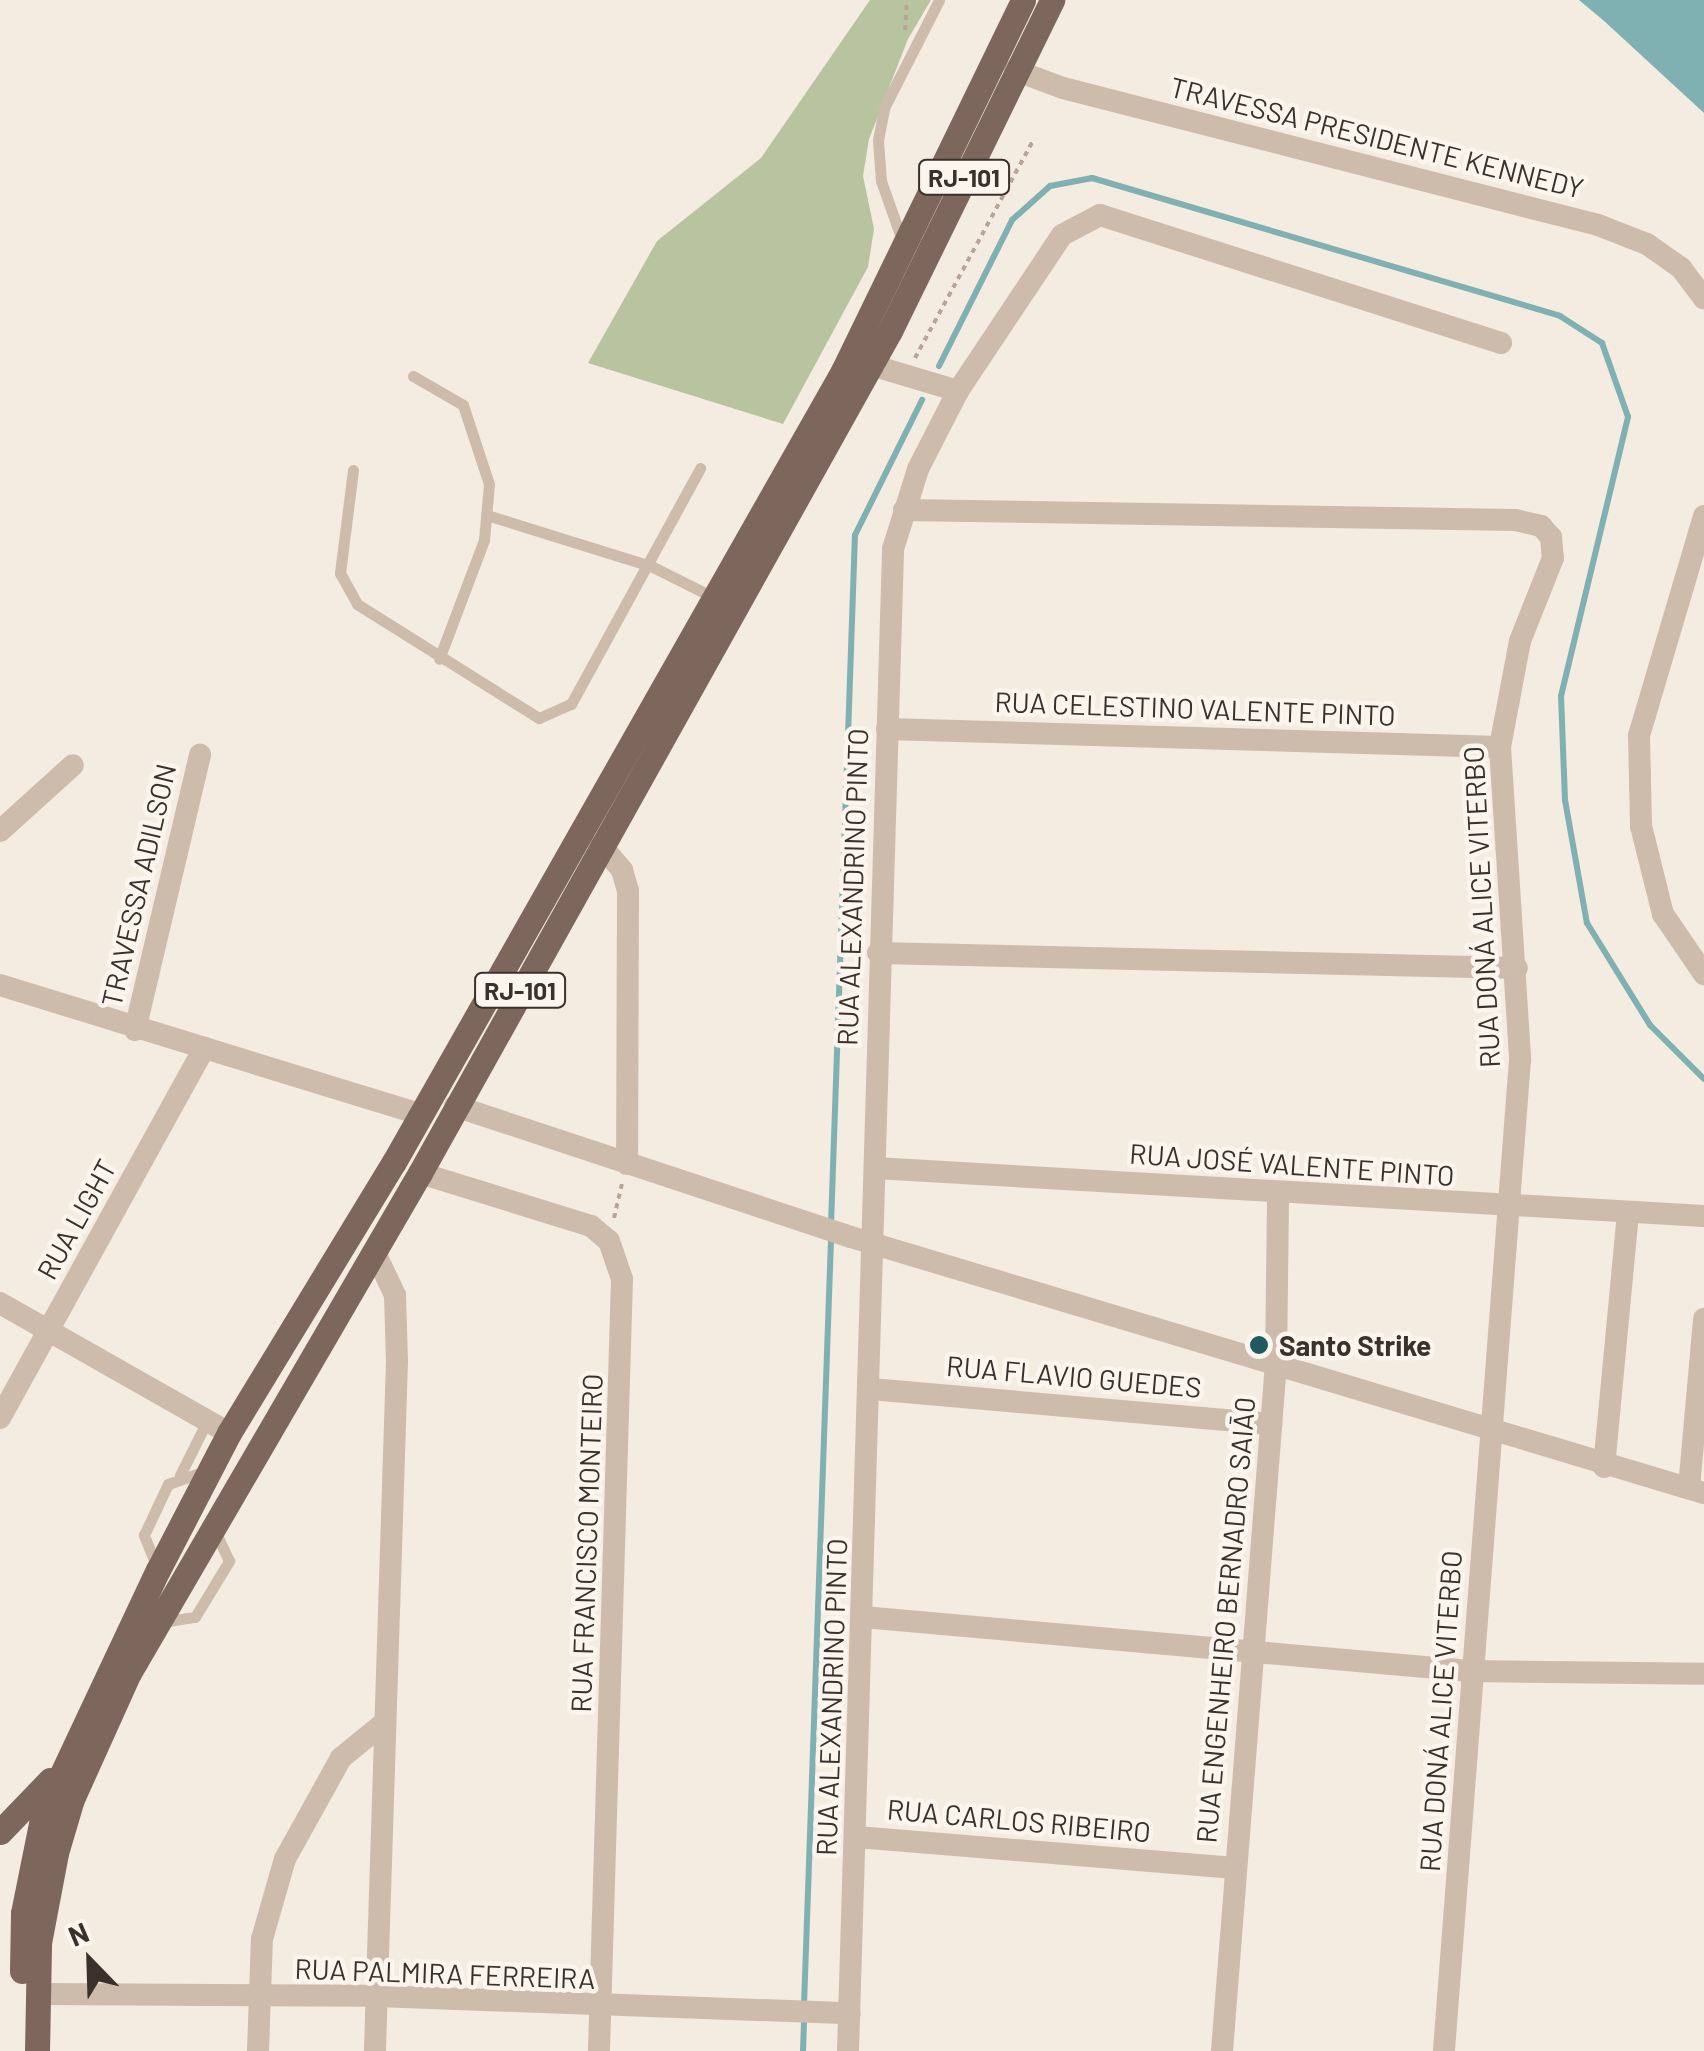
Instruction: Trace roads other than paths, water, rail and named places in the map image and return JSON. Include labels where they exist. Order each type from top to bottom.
[{"type":"main road","name":"RJ-101","points":[[36,2051],[39,1943],[72,1800],[209,1470],[218,1427],[420,1114],[711,596],[843,371],[1022,0]]},
{"type":"main road","name":"RJ-101","points":[[20,2051],[23,1912],[43,1814],[60,1769],[158,1596],[212,1524],[420,1174],[871,365],[1052,0]]},
{"type":"main road","points":[[2,1830],[60,1769]]},
{"type":"main road","points":[[2,1830],[72,1800]]},
{"type":"street","name":"TRAVESSA PRESIDENTE KENNEDY","points":[[1015,70],[1063,88],[1598,224],[1647,244],[1681,268],[1704,298]]},
{"type":"street","name":"RUA ALEXANDRINO PINTO","points":[[848,2051],[871,1390],[878,953],[894,549],[904,510],[958,391],[1062,235],[1100,215],[1501,342]]},
{"type":"street","points":[[871,365],[958,391]]},
{"type":"street","name":"RUA DONÁ ALICE VITERBO","points":[[904,510],[1515,520],[1540,526],[1551,538],[1552,558],[1520,641],[1500,747],[1518,968],[1520,1060],[1494,1435],[1470,1670],[1444,2051]]},
{"type":"street","points":[[1704,516],[1639,736],[1641,826],[1663,914],[1704,974]]},
{"type":"street","name":"RUA CELESTINO VALENTE PINTO","points":[[888,729],[1500,747]]},
{"type":"street","name":"TRAVESSA ADILSON","points":[[135,1030],[200,755]]},
{"type":"street","points":[[0,831],[73,765]]},
{"type":"street","points":[[601,844],[622,870],[628,891],[627,1164]]},
{"type":"street","points":[[878,953],[1518,968]]},
{"type":"street","points":[[0,986],[420,1114]]},
{"type":"street","name":"RUA LIGHT","points":[[0,1418],[204,1048]]},
{"type":"street","points":[[455,1106],[851,1238],[1276,1364],[1604,1468],[1696,1491],[1704,1319]]},
{"type":"street","name":"RUA JOSÉ VALENTE PINTO","points":[[876,1168],[1510,1208],[1704,1216]]},
{"type":"street","name":"RUA FRANCISCO MONTEIRO","points":[[420,1174],[583,1223],[608,1241],[622,1279],[599,2051]]},
{"type":"street","name":"RUA ENGENHEIRO BERNADRO SAIĀ0","points":[[1222,2051],[1276,1364],[1278,1194]]},
{"type":"street","points":[[1604,1468],[1628,1214]]},
{"type":"street","points":[[374,1251],[395,1295],[397,1362],[375,2051]]},
{"type":"street","points":[[0,1302],[218,1427]]},
{"type":"street","name":"RUA FLAVIO GUEDES","points":[[871,1390],[1271,1424]]},
{"type":"street","points":[[863,1617],[1470,1670],[1704,1674]]},
{"type":"street","points":[[258,2051],[255,1996],[262,1939],[284,1859],[341,1758],[385,1722]]},
{"type":"street","name":"RUA CARLOS RIBEIRO","points":[[857,1837],[1235,1868]]},
{"type":"street","name":"RUA PALMIRA FERREIRA","points":[[38,1994],[377,1996],[600,2008],[850,2013]]},
{"type":"lane","points":[[904,247],[881,181],[878,140],[890,93],[939,0]]},
{"type":"lane","points":[[413,376],[463,405],[474,422],[490,516],[439,658]]},
{"type":"lane","points":[[352,470],[340,573],[357,604],[526,715],[557,714],[571,704],[651,566],[700,468]]},
{"type":"lane","points":[[490,516],[651,566],[711,596]]},
{"type":"lane","points":[[158,1596],[144,1535],[168,1484],[180,1475],[218,1427]]},
{"type":"lane","points":[[180,1475],[209,1470]]},
{"type":"water","points":[[1579,0],[1704,0],[1704,113],[1603,20]]},
{"type":"waterway","points":[[939,366],[1012,220],[1050,186],[1092,178],[1560,316],[1602,343],[1628,417],[1561,696],[1565,800],[1587,923],[1650,1025],[1704,1079]]},
{"type":"waterway","points":[[831,1225],[855,535],[922,400]]},
{"type":"waterway","points":[[804,2005],[831,1238]]},
{"type":"waterway","points":[[803,2051],[804,2017]]},
{"type":"place","name":"Santo Strike","points":[[1259,1345]]}]
